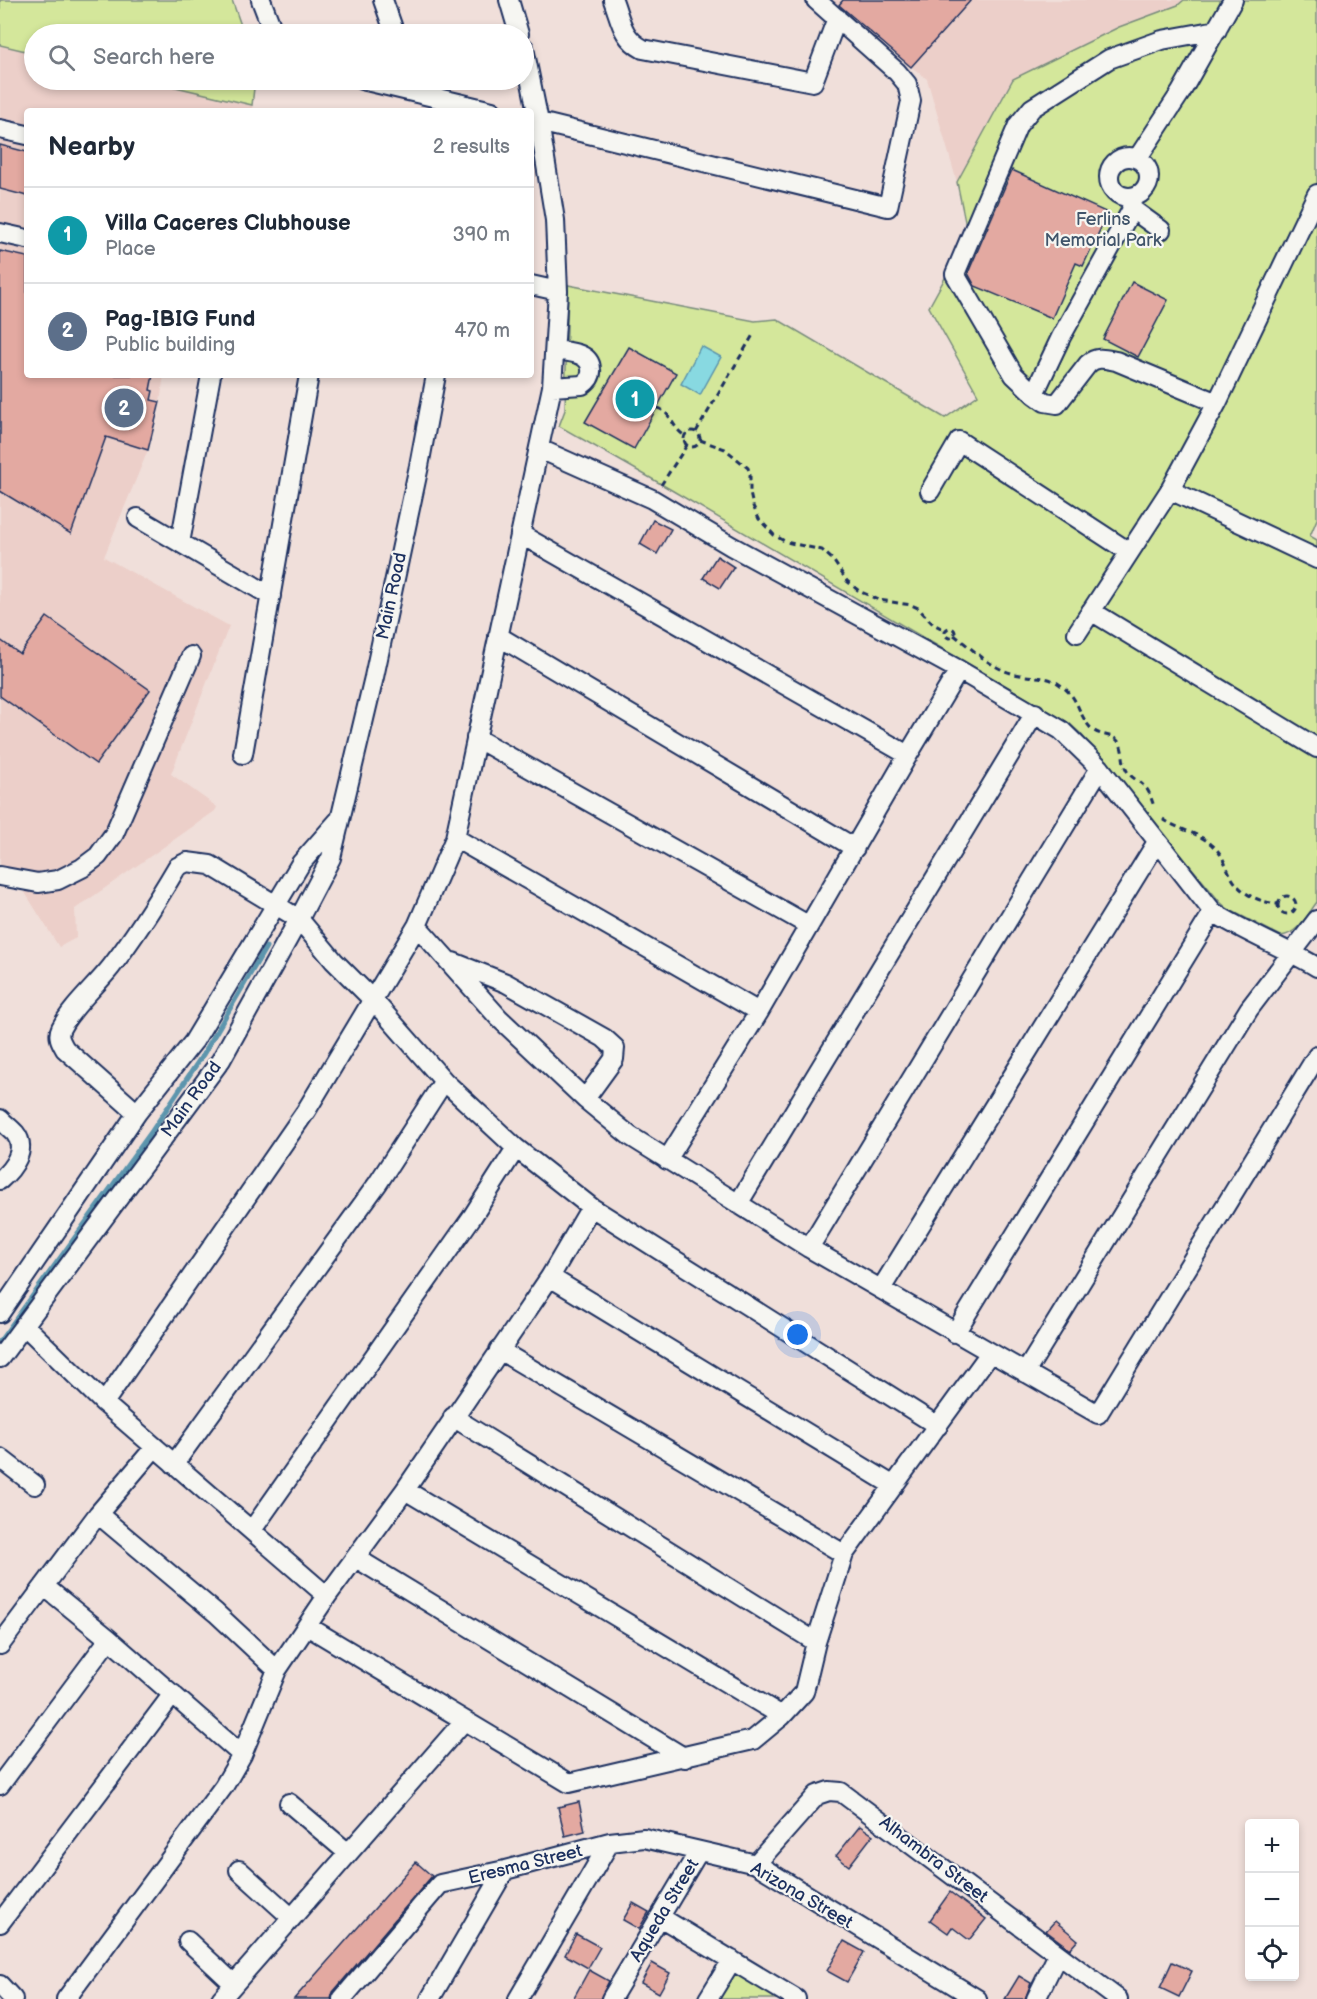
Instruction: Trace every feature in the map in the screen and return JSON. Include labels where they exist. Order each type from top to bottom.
[{"type":"street","points":[[261,0],[270,24]]},
{"type":"street","points":[[383,0],[392,24]]},
{"type":"street","points":[[509,0],[516,24]]},
{"type":"street","points":[[613,0],[626,35],[643,49],[813,82],[837,18]]},
{"type":"street","points":[[104,1403],[306,1111],[417,926],[455,838],[552,387],[558,291],[555,220],[535,121],[888,207],[911,101],[907,84],[816,0]]},
{"type":"street","points":[[1137,159],[1181,92],[1233,0]]},
{"type":"street","points":[[1217,30],[1162,40],[1109,59],[1032,108],[1018,125],[955,274],[1014,375],[1045,402],[1057,404],[1088,364],[1094,359],[1103,358],[1116,361],[1217,403]]},
{"type":"street","points":[[412,90],[415,108]]},
{"type":"street","points":[[424,90],[482,108]]},
{"type":"street","points":[[530,90],[533,108]]},
{"type":"street","points":[[0,129],[24,134]]},
{"type":"street","points":[[1034,394],[1130,203],[1146,187],[1149,177],[1144,165],[1137,159],[1126,157],[1116,162],[1111,168],[1108,179],[1112,188],[1130,203],[1161,230]]},
{"type":"street","points":[[1077,633],[1170,490],[1217,403],[1317,194]]},
{"type":"street","points":[[0,232],[24,238]]},
{"type":"street","points":[[534,286],[558,291]]},
{"type":"street","points":[[552,387],[582,386],[591,374],[590,363],[582,356],[555,350]]},
{"type":"street","points":[[180,543],[210,378]]},
{"type":"street","points":[[243,754],[308,378]]},
{"type":"street","name":"Main Road","points":[[0,1358],[221,1060],[331,858],[406,524],[435,378]]},
{"type":"street","points":[[930,491],[959,441],[1130,552]]},
{"type":"street","points":[[540,449],[652,499],[731,546],[959,669],[1061,730],[1100,768],[1213,912],[1317,967]]},
{"type":"street","points":[[1170,490],[1317,559]]},
{"type":"street","points":[[138,518],[271,597]]},
{"type":"street","points":[[520,534],[908,754]]},
{"type":"street","points":[[1091,611],[1317,748]]},
{"type":"street","points":[[498,636],[855,848]]},
{"type":"street","points":[[0,876],[38,883],[58,880],[82,868],[98,856],[114,834],[191,656]]},
{"type":"street","points":[[667,1160],[759,1011],[959,669]]},
{"type":"street","points":[[738,1204],[1035,713]]},
{"type":"street","points":[[476,738],[808,925]]},
{"type":"street","points":[[809,1248],[1100,768]]},
{"type":"street","name":"Main Road","points":[[0,1313],[137,1113],[194,1041],[301,863],[341,817]]},
{"type":"street","points":[[455,838],[759,1011]]},
{"type":"street","points":[[881,1289],[1157,842]]},
{"type":"street","points":[[137,1113],[64,1049],[60,1041],[60,1030],[68,1016],[118,958],[177,867],[187,862],[210,865],[299,919],[334,961],[373,1000],[444,1081],[516,1148],[591,1207],[938,1426]]},
{"type":"street","points":[[955,1333],[1213,912]]},
{"type":"street","points":[[1025,1373],[1249,1010],[1317,920]]},
{"type":"street","points":[[417,926],[499,1018],[585,1099],[630,1136],[809,1248],[1098,1414],[1317,1056]]},
{"type":"street","points":[[450,961],[506,984],[604,1038],[615,1048],[614,1059],[585,1099]]},
{"type":"street","points":[[174,1464],[378,1183],[444,1081]]},
{"type":"street","points":[[0,1119],[17,1135],[19,1147],[18,1159],[11,1170],[0,1180]]},
{"type":"street","points":[[252,1530],[472,1216],[516,1148]]},
{"type":"street","points":[[66,1999],[224,1786],[242,1755],[277,1670],[327,1596],[405,1490],[550,1277],[591,1207]]},
{"type":"street","points":[[550,1277],[894,1486]]},
{"type":"street","points":[[24,1325],[104,1403],[327,1596]]},
{"type":"street","points":[[500,1350],[844,1554]]},
{"type":"street","points":[[307,1626],[570,1783],[685,1758],[753,1740],[782,1716],[804,1692],[816,1642],[844,1554],[990,1353]]},
{"type":"street","points":[[453,1417],[816,1642]]},
{"type":"street","points":[[0,1645],[98,1514],[154,1447]]},
{"type":"street","points":[[0,1458],[35,1485]]},
{"type":"street","points":[[405,1490],[782,1716]]},
{"type":"street","points":[[98,1514],[216,1613],[277,1670]]},
{"type":"street","points":[[356,1558],[685,1758]]},
{"type":"street","points":[[44,1586],[109,1639],[242,1755]]},
{"type":"street","points":[[0,1785],[109,1639]]},
{"type":"street","points":[[0,1923],[173,1694]]},
{"type":"street","points":[[221,1999],[464,1721]]},
{"type":"street","name":"Alhambra Street","points":[[756,1864],[817,1795],[829,1791],[841,1792],[1118,1999]]},
{"type":"street","points":[[289,1803],[348,1853]]},
{"type":"street","name":"Arizona Street","points":[[610,1842],[644,1838],[756,1864],[977,1999]]},
{"type":"street","points":[[518,1999],[610,1842]]},
{"type":"street","name":"Eresma Street","points":[[342,1999],[440,1884],[505,1870],[610,1842]]},
{"type":"street","name":"Aqueda Street","points":[[611,1999],[699,1851]]},
{"type":"street","points":[[239,1870],[292,1918]]},
{"type":"street","points":[[430,1999],[505,1870]]},
{"type":"street","points":[[660,1917],[796,1999]]},
{"type":"street","points":[[188,1941],[234,1984]]},
{"type":"street","points":[[1036,1999],[1058,1954]]},
{"type":"street","points":[[708,1999],[732,1960]]},
{"type":"street","points":[[0,1984],[14,1999]]},
{"type":"path","points":[[696,432],[753,335]]},
{"type":"path","points":[[657,408],[662,408],[676,429],[685,435]]},
{"type":"path","points":[[691,430],[696,432],[700,440],[695,447],[687,445],[685,435],[691,430]]},
{"type":"path","points":[[700,440],[725,449],[748,468],[753,506],[759,519],[774,535],[786,542],[822,550],[847,581],[859,591],[879,600],[918,608],[933,624],[945,630]]},
{"type":"path","points":[[652,499],[687,445]]},
{"type":"path","points":[[1283,896],[1292,897],[1296,902],[1296,908],[1292,913],[1283,914],[1278,909],[1279,900],[1283,896]]},
{"type":"shaded area","points":[[0,0],[232,0],[240,24],[24,24],[24,90],[254,90],[252,108],[24,108],[24,378],[164,378],[148,450],[104,557],[229,626],[171,774],[217,807],[215,811],[75,909],[76,938],[59,947],[19,883],[0,879]]},
{"type":"shaded area","points":[[826,0],[1184,0],[1179,5],[1119,27],[1013,79],[957,182],[927,79]]},
{"type":"green space","points":[[0,0],[232,0],[240,24],[24,24],[24,51],[0,45]]},
{"type":"green space","name":"Ferlins Memorial Park","points":[[1184,0],[1317,0],[1317,519],[1310,536],[1317,540],[1317,902],[1297,928],[1281,936],[1228,909],[1220,902],[1080,733],[1069,723],[559,426],[565,410],[568,285],[755,321],[777,319],[945,418],[978,395],[929,307],[968,236],[957,182],[1013,79],[1119,27],[1178,5]]},
{"type":"green space","points":[[188,90],[254,90],[252,105]]},
{"type":"green space","points":[[732,1968],[784,1999],[714,1999]]},
{"type":"water","points":[[701,346],[721,357],[700,395],[681,384]]},
{"type":"building","points":[[843,0],[971,0],[911,67],[839,5]]},
{"type":"building","points":[[0,145],[24,151],[24,195],[0,189]]},
{"type":"building","points":[[1012,170],[1108,213],[1083,266],[1076,263],[1052,318],[975,286],[968,273]]},
{"type":"building","points":[[0,251],[24,256],[24,378],[152,378],[151,400],[160,402],[148,450],[106,437],[71,534],[0,491]]},
{"type":"building","points":[[1132,282],[1168,300],[1138,357],[1103,339]]},
{"type":"building","points":[[629,347],[676,373],[634,449],[585,422]]},
{"type":"building","points":[[653,520],[671,529],[657,554],[640,544]]},
{"type":"building","points":[[717,556],[734,567],[720,588],[703,578]]},
{"type":"building","points":[[47,617],[150,690],[96,764],[0,696],[0,640],[20,654]]},
{"type":"building","points":[[579,1802],[585,1831],[565,1836],[558,1807]]},
{"type":"building","points":[[860,1826],[873,1835],[849,1866],[836,1856]]},
{"type":"building","points":[[416,1862],[432,1876],[333,1992],[331,1999],[294,1999]]},
{"type":"building","points":[[950,1892],[986,1919],[969,1940],[952,1927],[948,1933],[930,1920]]},
{"type":"building","points":[[633,1903],[649,1912],[639,1929],[623,1920]]},
{"type":"building","points":[[1055,1921],[1078,1940],[1070,1949],[1046,1931]]},
{"type":"building","points":[[576,1934],[600,1947],[588,1968],[565,1955]]},
{"type":"building","points":[[844,1941],[864,1952],[847,1982],[827,1971]]},
{"type":"building","points":[[1172,1962],[1192,1971],[1179,1997],[1160,1988]]},
{"type":"building","points":[[652,1963],[670,1973],[659,1993],[641,1983]]},
{"type":"building","points":[[589,1970],[609,1981],[600,1999],[573,1999]]},
{"type":"building","points":[[1019,1976],[1031,1983],[1025,1999],[1005,1999]]},
{"type":"waterway","points":[[0,1341],[152,1131],[204,1053],[266,947]]},
{"type":"place","name":"Villa Caceres Clubhouse","points":[[635,399]]},
{"type":"place","name":"Pag-IBIG Fund","points":[[124,408]]}]
